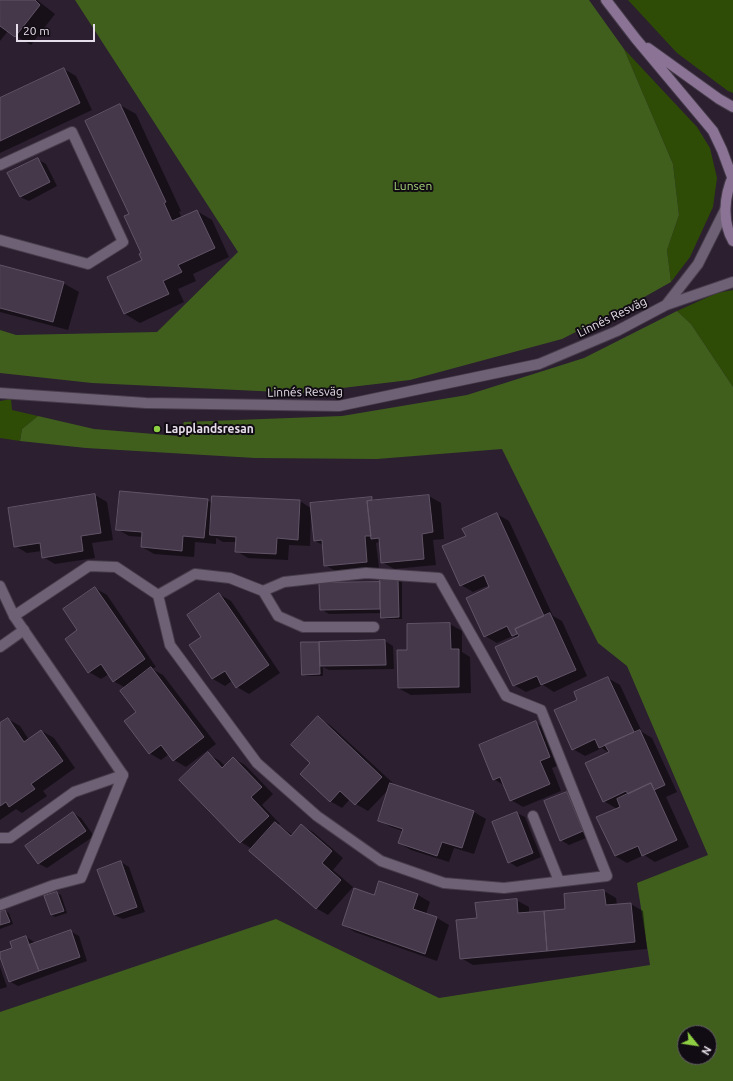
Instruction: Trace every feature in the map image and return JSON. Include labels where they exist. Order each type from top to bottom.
[{"type":"main road","points":[[606,0],[636,39],[713,131],[733,177],[728,188],[725,210],[730,235],[733,241]]},
{"type":"main road","points":[[636,39],[719,99],[733,107]]},
{"type":"street","points":[[0,165],[72,132],[123,242],[88,264],[0,240]]},
{"type":"street","name":"Linnés Resväg","points":[[666,305],[698,264],[725,210]]},
{"type":"street","name":"Linnés Resväg","points":[[0,393],[146,403],[340,406],[540,364],[617,331],[666,305],[733,282]]},
{"type":"street","points":[[14,616],[89,566],[116,567],[158,595],[170,645],[257,763],[317,816],[381,861],[444,883],[504,888],[607,876],[541,710],[506,696],[439,578],[366,573],[284,582],[264,591]]},
{"type":"street","points":[[158,595],[195,574],[230,578],[264,591],[278,616],[303,627],[374,627]]},
{"type":"street","points":[[0,586],[14,616],[123,775]]},
{"type":"street","points":[[0,647],[24,630]]},
{"type":"street","points":[[0,838],[10,838],[74,792],[123,775]]},
{"type":"street","points":[[0,904],[54,885],[81,878],[123,775]]},
{"type":"street","points":[[533,816],[559,882]]},
{"type":"green space","name":"Lunsen","points":[[75,0],[589,0],[624,49],[673,164],[679,215],[667,250],[671,282],[562,339],[410,380],[300,393],[92,383],[0,373],[0,330],[16,335],[157,332],[238,252]]},
{"type":"green space","points":[[628,0],[733,0],[733,93],[728,91],[677,53]]},
{"type":"green space","points":[[624,49],[697,127],[710,148],[717,178],[713,207],[690,257],[671,282],[667,250],[679,215],[673,164]]},
{"type":"green space","points":[[733,290],[733,387],[691,324],[677,311],[717,293]]},
{"type":"green space","points":[[677,311],[691,324],[733,387],[733,1081],[0,1081],[0,1012],[276,919],[439,998],[650,965],[637,883],[708,855],[627,666],[598,643],[502,449],[377,459],[255,458],[86,448],[20,441],[22,429],[38,416],[94,429],[178,436],[184,422],[342,416],[467,395],[584,358]]},
{"type":"green space","points":[[11,399],[12,410],[38,416],[22,429],[20,441],[0,438],[0,401]]},
{"type":"building","points":[[0,0],[35,0],[40,5],[15,37],[0,26]]},
{"type":"building","points":[[64,68],[80,103],[0,141],[0,98]]},
{"type":"building","points":[[120,104],[166,202],[164,203],[172,221],[197,210],[215,248],[178,265],[182,272],[163,281],[169,294],[124,314],[107,277],[142,260],[139,254],[141,253],[124,216],[129,214],[85,121]]},
{"type":"building","points":[[38,158],[50,182],[20,197],[7,173]]},
{"type":"building","points":[[0,265],[64,282],[53,322],[0,308]]},
{"type":"building","points":[[120,491],[208,499],[204,538],[183,536],[182,551],[141,547],[142,532],[116,530]]},
{"type":"building","points":[[95,494],[101,533],[81,536],[83,551],[42,558],[40,543],[14,547],[8,508]]},
{"type":"building","points":[[429,495],[433,532],[422,534],[424,559],[381,563],[379,538],[371,539],[367,501]]},
{"type":"building","points":[[212,496],[300,500],[298,540],[277,538],[276,554],[235,552],[236,537],[210,535]]},
{"type":"building","points":[[372,497],[372,500],[367,501],[371,536],[365,536],[367,562],[324,566],[322,540],[314,541],[310,503]]},
{"type":"building","points":[[497,513],[544,616],[515,629],[517,634],[512,636],[507,626],[484,637],[466,598],[489,587],[484,575],[460,586],[442,546],[466,536],[462,529]]},
{"type":"building","points":[[380,579],[398,579],[399,617],[381,618]]},
{"type":"building","points":[[380,582],[380,609],[320,610],[319,583]]},
{"type":"building","points":[[95,587],[145,659],[113,682],[101,664],[88,673],[65,639],[77,630],[63,609]]},
{"type":"building","points":[[219,593],[269,665],[236,688],[225,671],[212,679],[189,645],[201,637],[187,615]]},
{"type":"building","points":[[550,613],[576,670],[541,685],[537,676],[513,686],[495,647],[519,636],[515,629]]},
{"type":"building","points":[[450,623],[451,649],[459,649],[459,687],[398,688],[397,650],[407,650],[407,624]]},
{"type":"building","points":[[385,640],[386,665],[320,666],[319,642]]},
{"type":"building","points":[[301,642],[319,642],[320,674],[302,675]]},
{"type":"building","points":[[151,667],[204,737],[173,761],[161,745],[149,754],[124,721],[136,712],[120,691]]},
{"type":"building","points":[[608,677],[634,732],[599,748],[595,739],[572,750],[554,710],[577,700],[574,692]]},
{"type":"building","points":[[318,716],[382,777],[355,805],[340,791],[330,802],[300,774],[310,763],[291,745]]},
{"type":"building","points":[[8,718],[24,742],[41,730],[63,761],[31,784],[35,789],[9,807],[6,802],[0,806],[0,723]]},
{"type":"building","points":[[536,721],[550,757],[540,761],[550,784],[510,801],[500,777],[493,780],[479,745]]},
{"type":"building","points":[[640,730],[665,785],[654,790],[651,783],[628,794],[626,791],[603,802],[585,763],[609,752],[605,745]]},
{"type":"building","points":[[208,752],[222,768],[233,757],[262,787],[251,797],[269,816],[240,843],[179,780]]},
{"type":"building","points":[[390,783],[474,811],[462,848],[442,842],[437,856],[398,843],[403,829],[378,821]]},
{"type":"building","points":[[651,783],[677,840],[642,856],[638,846],[615,856],[596,817],[620,807],[617,799]]},
{"type":"building","points":[[567,792],[583,831],[560,841],[544,801]]},
{"type":"building","points":[[73,812],[86,831],[38,864],[25,846]]},
{"type":"building","points":[[517,812],[533,853],[508,863],[492,822]]},
{"type":"building","points":[[275,822],[291,836],[301,824],[332,851],[322,863],[341,880],[316,909],[249,851]]},
{"type":"building","points":[[121,861],[137,907],[114,915],[97,870]]},
{"type":"building","points":[[379,881],[418,894],[413,909],[437,917],[425,954],[342,925],[354,888],[374,895]]},
{"type":"building","points":[[604,890],[606,905],[631,903],[635,942],[547,951],[544,911],[565,909],[564,894]]},
{"type":"building","points":[[57,892],[64,911],[51,915],[44,896]]},
{"type":"building","points":[[517,899],[518,913],[544,911],[547,951],[460,959],[456,920],[477,918],[475,903]]},
{"type":"building","points":[[5,910],[10,922],[0,925],[0,912]]},
{"type":"building","points":[[71,930],[80,957],[39,971],[29,945]]},
{"type":"building","points":[[26,936],[39,971],[9,982],[0,957],[0,952],[12,948],[10,942]]},
{"type":"place","name":"Lapplandsresan","points":[[157,429]]}]
